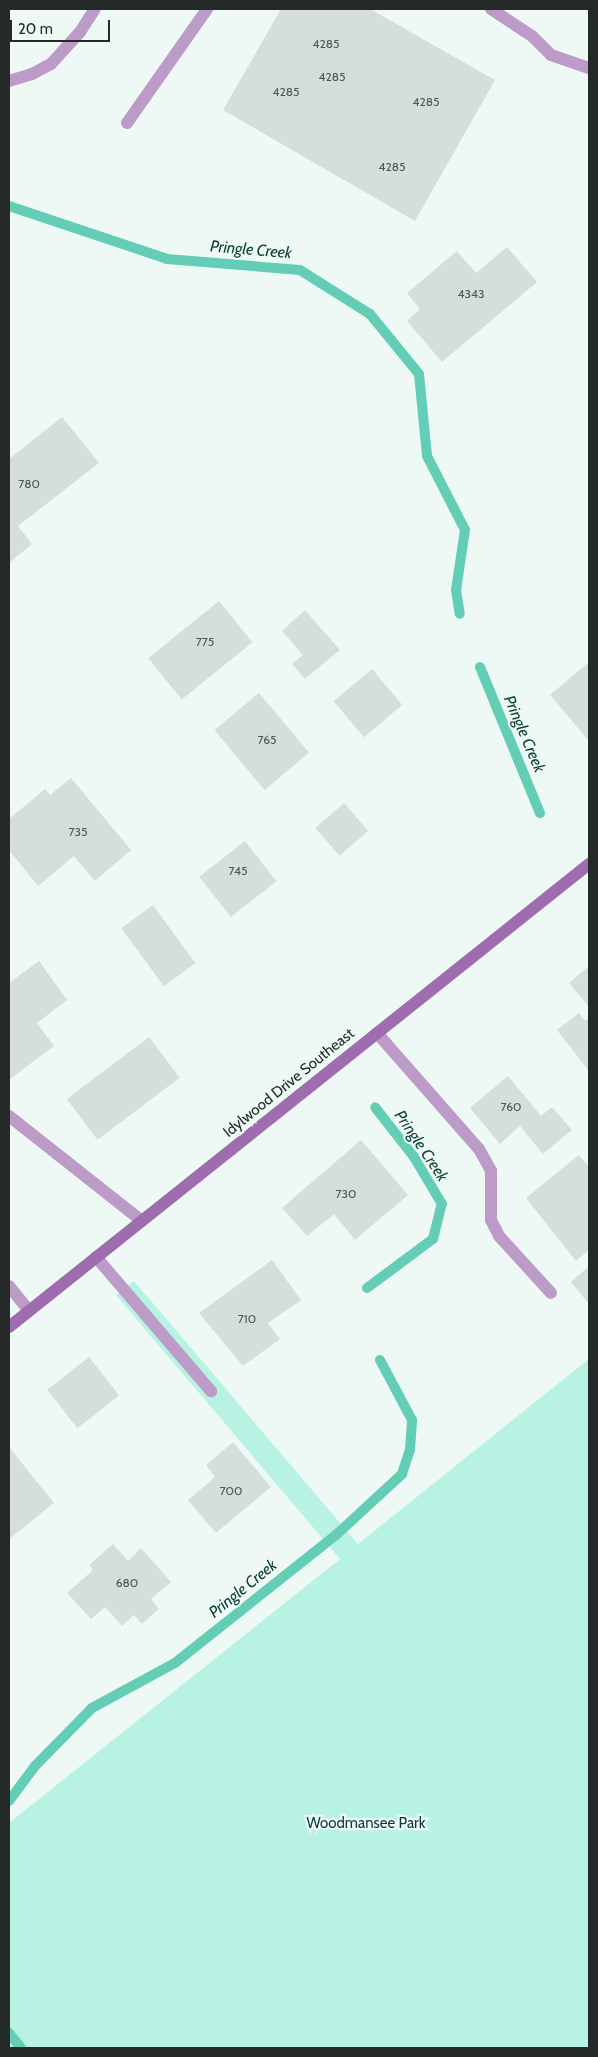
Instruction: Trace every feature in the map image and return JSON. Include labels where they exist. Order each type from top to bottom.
[{"type":"street","name":"Idylwood Drive Southeast","points":[[9,1327],[589,864]]},
{"type":"lane","points":[[9,81],[32,74],[51,64],[80,32],[95,9]]},
{"type":"lane","points":[[127,124],[207,9]]},
{"type":"lane","points":[[492,9],[526,31],[551,55],[589,68]]},
{"type":"lane","points":[[377,1033],[479,1150],[491,1171],[491,1220],[499,1236],[551,1293]]},
{"type":"lane","points":[[9,1116],[142,1221]]},
{"type":"lane","points":[[96,1257],[210,1392]]},
{"type":"lane","points":[[9,1286],[29,1311]]},
{"type":"green space","name":"Woodmansee Park","points":[[134,1281],[358,1544],[589,1359],[589,2048],[9,2048],[9,1823],[340,1559],[116,1295]]},
{"type":"building","points":[[281,9],[370,9],[495,80],[415,221],[223,110]]},
{"type":"building","points":[[507,247],[537,282],[442,362],[407,321],[420,309],[407,293],[457,251],[476,273]]},
{"type":"building","points":[[62,417],[99,463],[18,526],[32,544],[9,563],[9,459]]},
{"type":"building","points":[[219,601],[252,642],[182,699],[148,658]]},
{"type":"building","points":[[305,610],[340,650],[305,679],[292,664],[303,655],[282,631]]},
{"type":"building","points":[[589,662],[589,741],[550,695]]},
{"type":"building","points":[[372,669],[402,705],[364,737],[334,701]]},
{"type":"building","points":[[259,693],[309,753],[265,790],[215,730]]},
{"type":"building","points":[[71,778],[131,850],[95,881],[74,856],[38,886],[9,850],[9,819],[45,789],[50,795]]},
{"type":"building","points":[[344,803],[368,831],[340,856],[315,828]]},
{"type":"building","points":[[245,841],[276,881],[231,917],[199,877]]},
{"type":"building","points":[[153,905],[195,963],[164,986],[121,928]]},
{"type":"building","points":[[39,961],[67,1000],[37,1023],[54,1046],[10,1079],[9,983]]},
{"type":"building","points":[[589,966],[589,1007],[569,983]]},
{"type":"building","points":[[579,1013],[585,1021],[589,1018],[589,1071],[557,1030]]},
{"type":"building","points":[[149,1037],[180,1078],[97,1140],[67,1099]]},
{"type":"building","points":[[508,1076],[541,1116],[552,1107],[572,1130],[543,1154],[520,1126],[500,1144],[470,1108]]},
{"type":"building","points":[[361,1140],[408,1195],[355,1240],[334,1214],[307,1236],[282,1208]]},
{"type":"building","points":[[579,1155],[589,1167],[589,1250],[576,1261],[526,1198]]},
{"type":"building","points":[[272,1260],[301,1300],[268,1323],[280,1339],[243,1366],[199,1313]]},
{"type":"building","points":[[589,1266],[589,1304],[571,1282]]},
{"type":"building","points":[[89,1357],[119,1396],[77,1428],[47,1390]]},
{"type":"building","points":[[233,1442],[271,1487],[216,1533],[188,1500],[215,1477],[206,1465]]},
{"type":"building","points":[[9,1447],[54,1503],[9,1539]]},
{"type":"building","points":[[113,1544],[128,1561],[141,1548],[171,1582],[151,1599],[159,1609],[142,1624],[134,1615],[122,1626],[105,1607],[91,1619],[67,1593],[93,1570],[89,1565]]},
{"type":"waterway","name":"Pringle Creek","points":[[9,206],[167,259],[300,270],[370,314],[419,374],[427,456],[465,530],[456,590],[460,614]]},
{"type":"waterway","name":"Pringle Creek","points":[[480,667],[540,813]]},
{"type":"waterway","name":"Pringle Creek","points":[[367,1288],[433,1239],[442,1204],[414,1157],[375,1107]]},
{"type":"waterway","name":"Pringle Creek","points":[[9,1801],[35,1766],[92,1708],[175,1663],[336,1535],[402,1474],[410,1450],[412,1420],[380,1360]]},
{"type":"waterway","name":"Pringle Creek","points":[[9,2033],[21,2048]]}]
